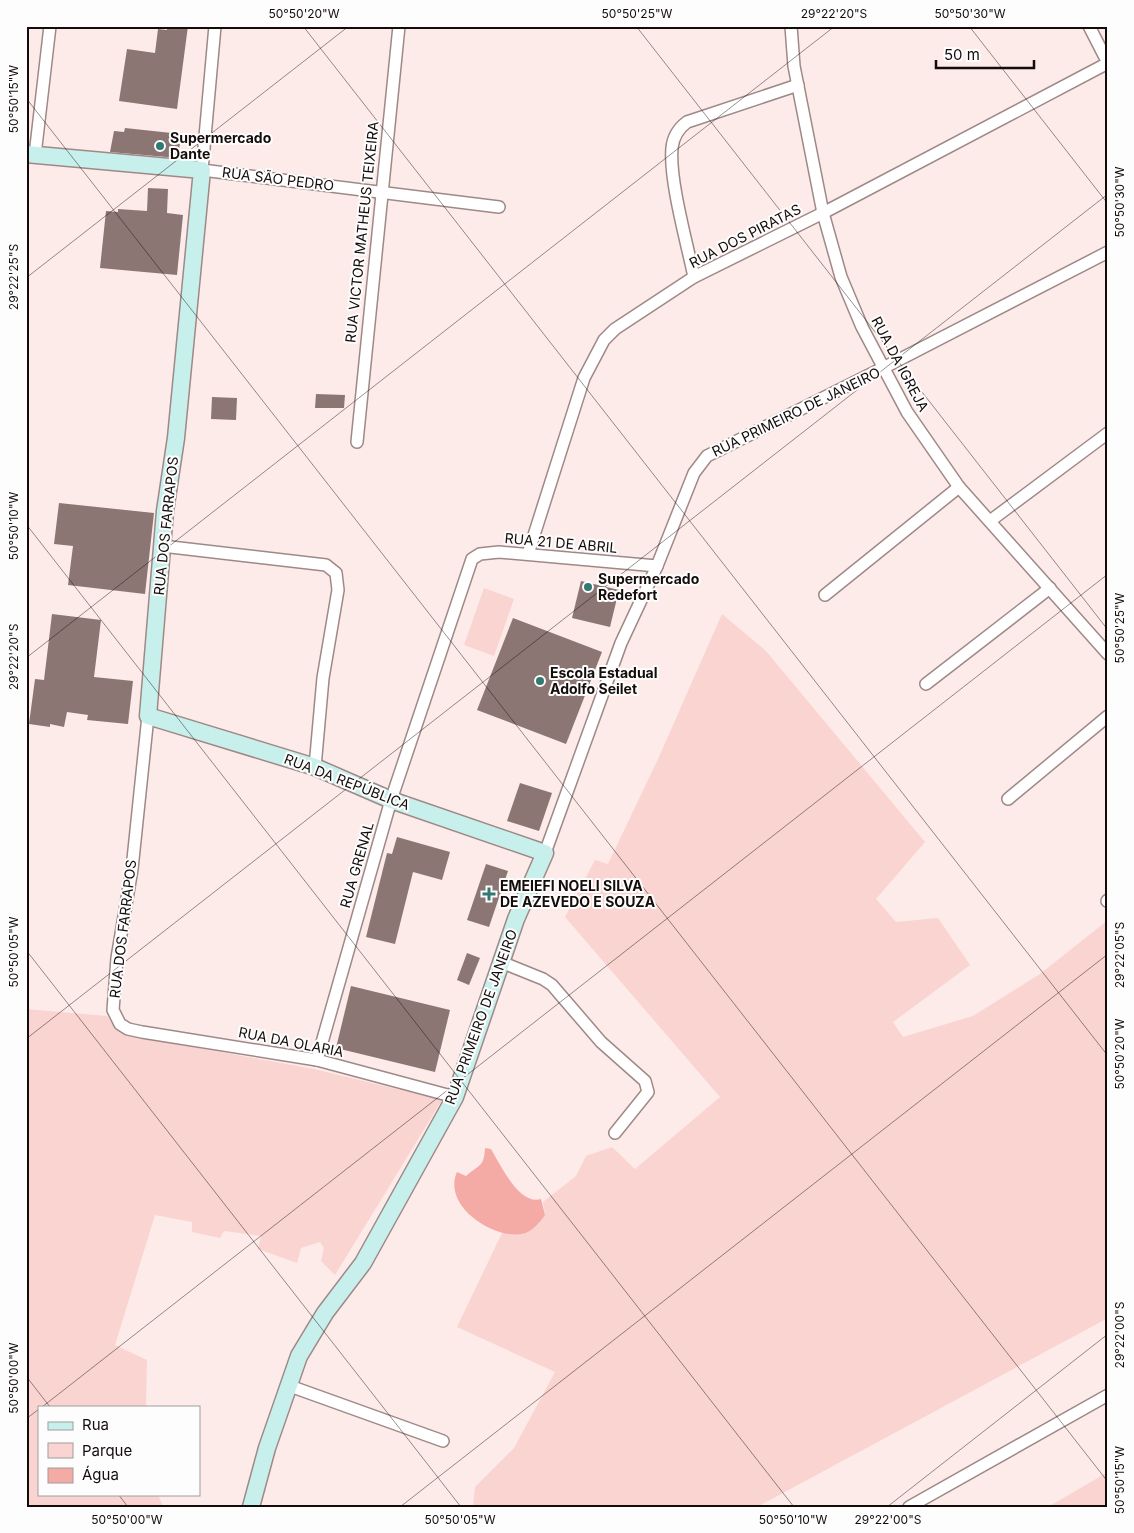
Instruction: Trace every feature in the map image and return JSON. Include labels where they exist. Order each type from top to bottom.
[{"type":"street","points":[[30,154],[50,26]]},
{"type":"street","name":"RUA DOS FARRAPOS","points":[[120,1024],[113,1010],[117,958],[132,869],[148,716],[162,546],[176,438],[215,26]]},
{"type":"street","name":"RUA VICTOR MATHEUS TEIXEIRA","points":[[357,442],[380,191],[398,26]]},
{"type":"street","name":"RUA DA IGREJA","points":[[791,26],[791,45],[798,85],[824,213],[841,277],[862,327],[907,412],[959,487],[1108,654]]},
{"type":"street","points":[[1089,26],[1108,63]]},
{"type":"street","name":"RUA DOS PIRATAS","points":[[528,554],[584,378],[604,340],[615,329],[694,277],[824,213],[1108,63]]},
{"type":"street","points":[[694,277],[674,176],[672,148],[676,134],[687,122],[798,85]]},
{"type":"street","name":"RUA SÃO PEDRO","points":[[30,154],[202,170],[499,207]]},
{"type":"street","name":"RUA PRIMEIRO DE JANEIRO","points":[[251,1507],[287,1385],[299,1356],[325,1313],[363,1263],[455,1097],[516,919],[545,853],[621,643],[657,566],[694,473],[707,456],[884,368],[1108,252]]},
{"type":"street","points":[[990,521],[1108,433]]},
{"type":"street","points":[[825,595],[959,487]]},
{"type":"street","points":[[162,546],[326,565],[336,573],[338,590],[322,678],[315,767]]},
{"type":"street","name":"RUA 21 DE ABRIL","points":[[468,566],[473,558],[480,554],[528,554],[657,566]]},
{"type":"street","name":"RUA GRENAL","points":[[317,1060],[391,800],[468,566]]},
{"type":"street","points":[[926,684],[1050,588]]},
{"type":"street","name":"RUA DA REPÚBLICA","points":[[148,716],[315,767],[391,800],[545,853]]},
{"type":"street","points":[[1008,799],[1108,716]]},
{"type":"street","points":[[501,962],[543,979],[552,985],[601,1042],[645,1082],[648,1092],[615,1133]]},
{"type":"street","name":"RUA DA OLARIA","points":[[120,1024],[128,1029],[142,1032],[317,1060],[455,1097]]},
{"type":"street","points":[[287,1385],[443,1442]]},
{"type":"street","points":[[909,1507],[1108,1395]]},
{"type":"green space","points":[[484,588],[514,599],[494,656],[464,645]]},
{"type":"green space","points":[[722,614],[766,651],[925,842],[876,899],[896,922],[938,918],[970,965],[893,1022],[903,1037],[973,1016],[1040,974],[1108,920],[1108,1318],[757,1507],[473,1507],[475,1487],[514,1448],[555,1372],[457,1327],[502,1233],[523,1234],[545,1215],[543,1202],[576,1176],[586,1156],[612,1147],[635,1169],[720,1097],[565,917],[595,860],[608,864],[658,759]]},
{"type":"green space","points":[[26,1009],[107,1016],[115,1028],[128,1035],[314,1069],[442,1100],[335,1275],[321,1261],[324,1248],[320,1242],[301,1248],[297,1263],[258,1249],[261,1236],[224,1231],[220,1238],[192,1232],[192,1222],[155,1215],[115,1345],[147,1360],[146,1406],[38,1406],[38,1496],[159,1496],[163,1507],[26,1507]]},
{"type":"green space","points":[[1108,1472],[1108,1507],[1048,1507]]},
{"type":"water","points":[[485,1148],[491,1149],[518,1190],[525,1196],[541,1199],[545,1215],[529,1231],[522,1234],[510,1234],[484,1225],[463,1207],[457,1196],[454,1184],[457,1172],[466,1176],[480,1165]]},
{"type":"building","points":[[167,26],[188,26],[177,109],[119,101],[127,49],[155,53],[158,29],[167,30]]},
{"type":"building","name":"Supermercado Dante","points":[[125,128],[181,134],[178,158],[110,152],[114,131],[124,132]]},
{"type":"building","points":[[148,188],[168,189],[167,213],[183,215],[177,275],[100,268],[106,211],[118,212],[118,209],[147,211]]},
{"type":"building","points":[[316,394],[345,395],[344,408],[315,408]]},
{"type":"building","points":[[212,397],[237,398],[236,420],[211,419]]},
{"type":"building","points":[[59,503],[154,513],[145,594],[68,585],[73,546],[54,544]]},
{"type":"building","points":[[581,581],[619,590],[610,627],[572,618]]},
{"type":"building","points":[[52,614],[101,620],[94,677],[133,681],[128,724],[87,720],[88,715],[67,712],[64,727],[50,724],[50,727],[29,724],[35,679],[44,680]]},
{"type":"building","name":"Escola Estadual Adolfo Seilet","points":[[513,618],[602,652],[566,744],[477,710]]},
{"type":"building","points":[[520,783],[552,793],[539,831],[507,821]]},
{"type":"building","points":[[397,837],[450,852],[442,880],[413,872],[395,944],[366,937],[387,853],[392,854]]},
{"type":"building","points":[[486,864],[508,871],[489,927],[467,920]]},
{"type":"building","points":[[467,953],[480,958],[469,985],[457,980]]},
{"type":"building","points":[[351,986],[450,1010],[435,1072],[336,1048]]},
{"type":"place","name":"Supermercado Dante","points":[[160,146]]},
{"type":"place","name":"Supermercado Redefort","points":[[588,587]]},
{"type":"place","name":"Escola Estadual Adolfo Seilet","points":[[540,681]]},
{"type":"place","name":"EMEIEFI NOELI SILVA DE AZEVEDO E SOUZA","points":[[489,894]]}]
